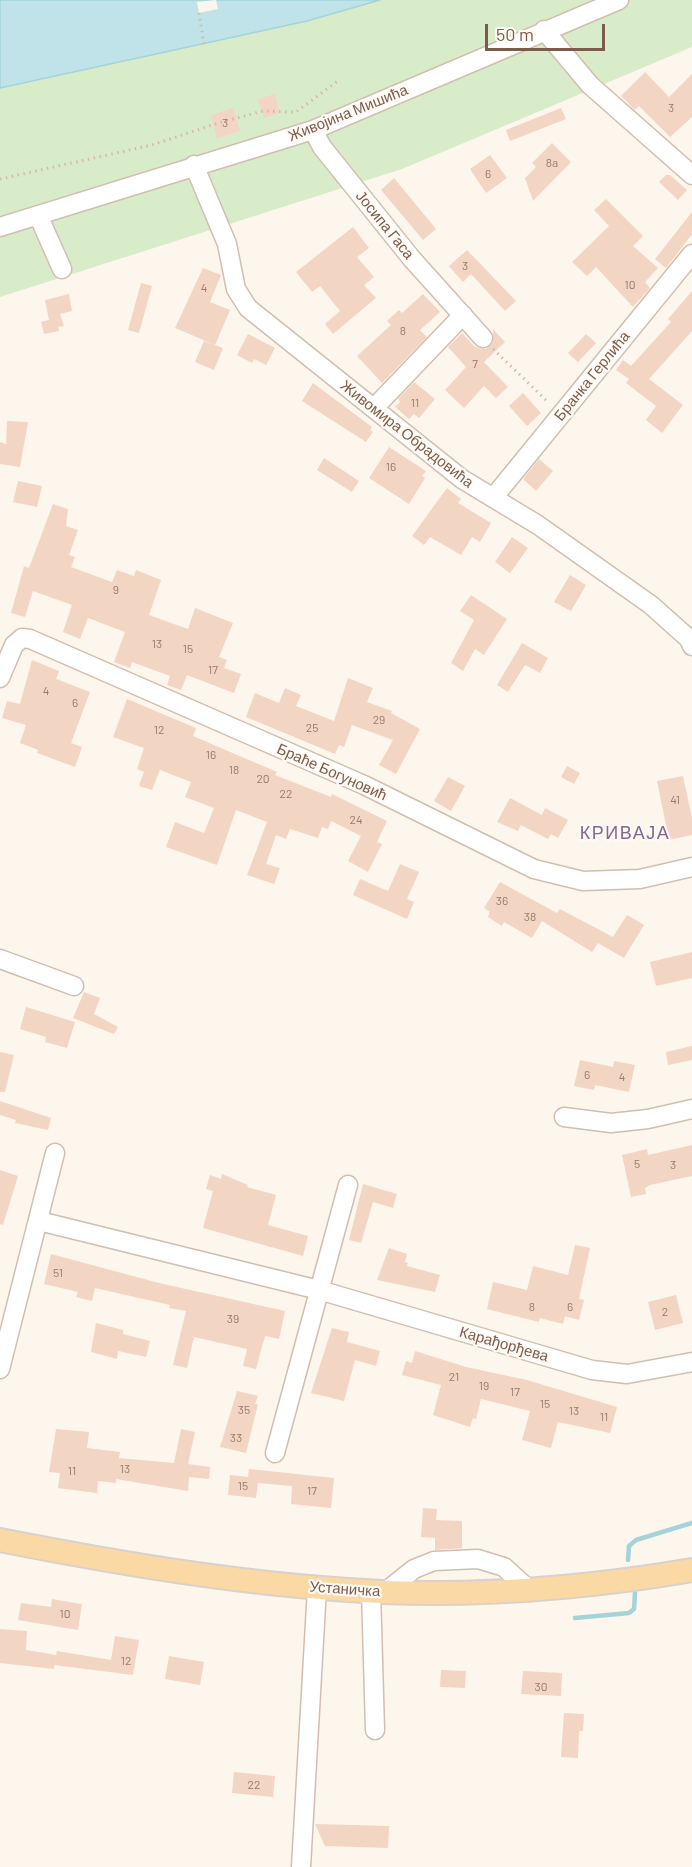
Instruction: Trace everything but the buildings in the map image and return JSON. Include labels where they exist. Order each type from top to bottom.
[{"type":"main road","name":"Устаничка","points":[[0,1540],[183,1573],[317,1588],[378,1592],[527,1588],[692,1570]]},
{"type":"street","name":"Живојина Мишића","points":[[0,227],[313,130],[619,0]]},
{"type":"street","points":[[544,30],[590,85],[692,175]]},
{"type":"street","name":"Јосипа Гаса","points":[[313,130],[322,147],[397,240],[483,338]]},
{"type":"street","name":"Живомира Обрадовића","points":[[194,165],[227,244],[236,289],[248,308],[462,479],[538,525],[651,605],[688,639],[692,646]]},
{"type":"street","points":[[38,215],[62,269]]},
{"type":"street","name":"Бранка Герлића","points":[[493,498],[692,254]]},
{"type":"street","points":[[374,408],[463,315]]},
{"type":"street","name":"Браће Богуновић","points":[[0,678],[14,645],[22,638],[30,639],[364,785],[534,869],[583,881],[639,879],[692,867]]},
{"type":"street","points":[[0,959],[74,986]]},
{"type":"street","points":[[564,1117],[611,1123],[648,1119],[692,1109]]},
{"type":"street","points":[[0,1369],[55,1154]]},
{"type":"street","points":[[275,1453],[348,1185]]},
{"type":"street","name":"Карађорђева","points":[[39,1221],[319,1290],[592,1370],[627,1374],[692,1362]]},
{"type":"street","points":[[375,1730],[378,1592],[414,1569],[435,1561],[478,1559],[504,1567],[527,1588]]},
{"type":"street","points":[[301,1867],[317,1588]]},
{"type":"path","points":[[199,13],[204,44]]},
{"type":"path","points":[[0,179],[152,145],[263,111],[296,112],[339,80]]},
{"type":"path","points":[[483,338],[538,394],[562,413]]},
{"type":"green space","points":[[380,0],[692,0],[692,47],[402,169],[0,297],[0,88],[307,21]]},
{"type":"water","points":[[0,0],[380,0],[307,21],[0,88]]},
{"type":"pier","points":[[216,0],[218,9],[199,13],[197,2]]},
{"type":"waterway","points":[[628,1560],[629,1546],[636,1540],[692,1523]]},
{"type":"waterway","points":[[575,1618],[629,1613],[634,1609],[635,1593]]},
{"type":"district","name":"КРИВАЈА","points":[[625,833]]}]
